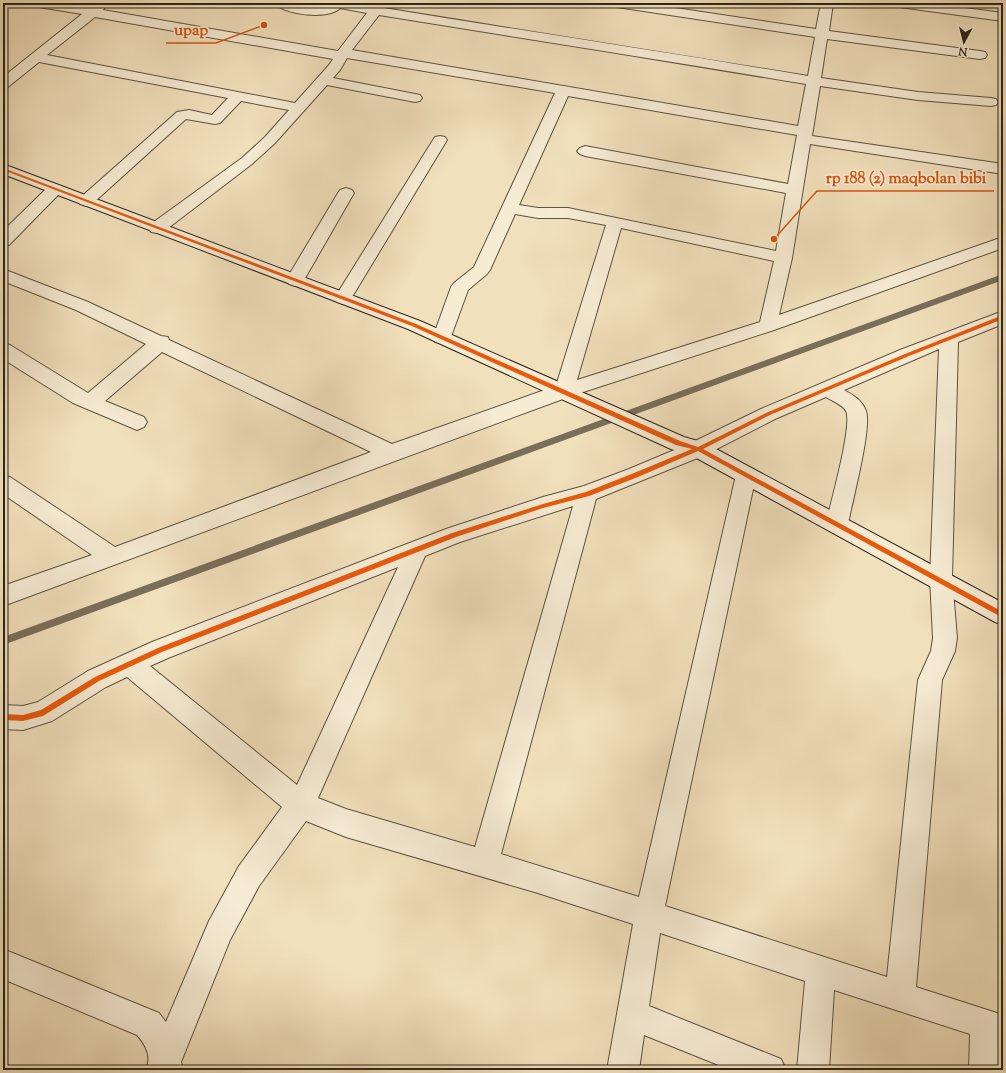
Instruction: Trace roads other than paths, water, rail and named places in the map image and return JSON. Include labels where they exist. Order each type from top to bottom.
[{"type":"street","points":[[39,3],[342,55],[564,90],[804,135],[1003,169]]},
{"type":"street","points":[[3,84],[103,3]]},
{"type":"street","points":[[281,3],[293,8],[323,12],[330,10],[337,4],[379,7],[494,30],[613,47],[814,81],[918,96],[991,102]]},
{"type":"street","points":[[617,3],[821,34],[980,55]]},
{"type":"street","points":[[768,326],[783,258],[827,3]]},
{"type":"street","points":[[899,3],[1003,17]]},
{"type":"street","points":[[157,228],[247,161],[270,140],[335,67],[342,55],[379,7]]},
{"type":"street","points":[[36,57],[299,108]]},
{"type":"street","points":[[324,80],[415,98]]},
{"type":"street","points":[[442,337],[460,287],[481,270],[564,90]]},
{"type":"street","points":[[86,201],[182,115],[189,114],[215,120],[238,96]]},
{"type":"street","points":[[344,298],[440,140]]},
{"type":"street","points":[[585,151],[795,190]]},
{"type":"street","points":[[3,169],[414,325],[688,446],[746,475],[1003,614]]},
{"type":"street","points":[[3,241],[55,190]]},
{"type":"street","points":[[295,280],[346,193]]},
{"type":"street","points":[[510,208],[538,213],[568,213],[783,258]]},
{"type":"street","points":[[564,391],[614,222]]},
{"type":"street","points":[[3,596],[564,391],[768,326],[1003,242]]},
{"type":"street","points":[[3,275],[82,306],[161,342],[391,453]]},
{"type":"street","points":[[3,717],[23,718],[43,713],[97,679],[160,650],[454,535],[543,506],[587,494],[688,446],[1003,317]]},
{"type":"street","points":[[900,996],[931,672],[942,654],[944,647],[945,624],[941,581],[949,338]]},
{"type":"street","points":[[91,402],[161,342]]},
{"type":"street","points":[[3,350],[80,398],[137,422]]},
{"type":"street","points":[[827,389],[852,403],[857,411],[856,437],[837,524]]},
{"type":"street","points":[[623,1070],[649,915],[746,475]]},
{"type":"street","points":[[3,483],[113,557]]},
{"type":"street","points":[[484,864],[587,494]]},
{"type":"street","points":[[165,1068],[219,931],[249,876],[302,804],[418,549]]},
{"type":"street","points":[[129,664],[292,798],[318,813],[346,823],[538,879],[994,1027],[985,1070]]},
{"type":"street","points":[[3,964],[148,1024],[159,1037],[165,1068]]},
{"type":"street","points":[[813,1070],[821,971]]},
{"type":"street","points":[[632,1015],[770,1070]]},
{"type":"waterway","points":[[3,641],[1003,277]]},
{"type":"place","name":"upap","points":[[264,25]]},
{"type":"place","name":"rp 188 (2) maqbolan bibi","points":[[774,239]]}]
